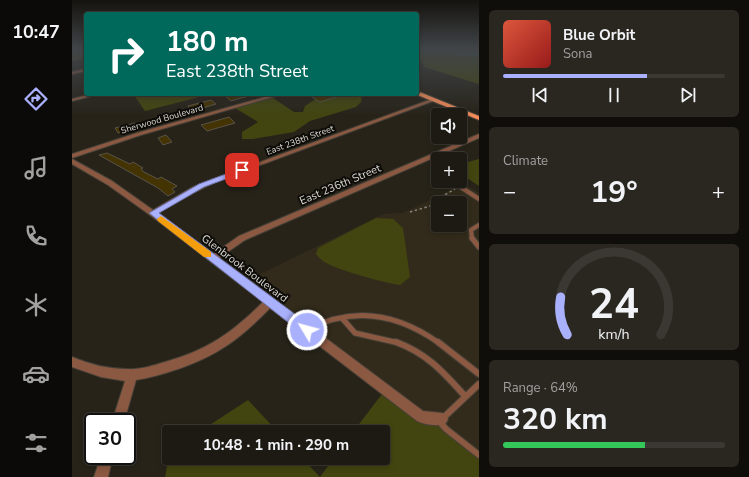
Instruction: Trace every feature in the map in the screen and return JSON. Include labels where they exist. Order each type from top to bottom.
[{"type":"main road","points":[[419,94],[479,118]]},
{"type":"street","points":[[72,100],[89,96]]},
{"type":"street","name":"Sherwood Boulevard","points":[[72,156],[139,134],[274,96]]},
{"type":"street","name":"East 238th Street","points":[[153,213],[193,190],[213,181],[434,100]]},
{"type":"street","name":"East 236th Street","points":[[213,258],[242,238],[479,136]]},
{"type":"street","name":"Glenbrook Boulevard","points":[[72,162],[110,183],[153,213],[421,417],[439,418]]},
{"type":"street","points":[[72,362],[86,369],[132,375],[169,366],[208,352],[245,327],[270,302]]},
{"type":"street","points":[[121,413],[132,375]]},
{"type":"street","points":[[101,477],[104,465]]},
{"type":"lane","points":[[462,188],[479,199]]},
{"type":"lane","points":[[479,226],[470,230],[472,239],[479,247]]},
{"type":"lane","points":[[307,330],[322,322],[342,318],[357,316],[384,316],[416,328],[449,349],[479,374]]},
{"type":"lane","points":[[342,318],[355,333],[391,340],[409,347],[437,365],[465,396]]},
{"type":"lane","points":[[479,384],[439,418],[446,429],[479,455]]},
{"type":"path","points":[[196,110],[200,108]]},
{"type":"path","points":[[410,212],[430,206],[439,198],[456,188]]},
{"type":"shaded area","points":[[438,71],[479,71],[479,84]]},
{"type":"shaded area","points":[[134,96],[203,96],[145,111]]},
{"type":"shaded area","points":[[320,96],[362,96],[361,102],[356,107],[310,121],[294,132],[253,139],[242,139],[242,132],[258,122],[235,108],[273,98],[294,112],[303,112],[305,106]]},
{"type":"shaded area","points":[[479,159],[479,186],[467,178],[467,162]]},
{"type":"shaded area","points":[[467,185],[479,193],[479,455],[421,417],[244,282],[383,214],[403,213],[431,199],[431,232],[467,232],[467,196],[438,196],[454,188],[467,188]]},
{"type":"shaded area","points":[[376,218],[393,219],[403,228],[410,277],[400,285],[372,279],[337,268],[323,261],[316,254],[318,248]]},
{"type":"shaded area","points":[[385,390],[421,417],[437,418],[479,455],[479,477],[320,477],[329,465],[390,465],[390,425],[358,425]]},
{"type":"shaded area","points":[[248,400],[271,425],[210,425]]},
{"type":"shaded area","points":[[167,465],[309,465],[320,477],[165,477]]},
{"type":"building","points":[[225,96],[248,96],[231,101]]},
{"type":"building","points":[[316,96],[339,96],[320,102],[312,97]]},
{"type":"building","points":[[211,100],[216,104],[192,111],[188,106]]},
{"type":"building","points":[[229,117],[235,123],[207,131],[201,125]]},
{"type":"building","points":[[135,123],[136,128],[118,133],[115,128]]},
{"type":"building","points":[[166,135],[172,142],[163,145],[158,138]]},
{"type":"building","points":[[107,153],[130,164],[133,162],[143,168],[141,169],[144,172],[158,179],[161,177],[177,186],[172,189],[175,192],[168,196],[158,188],[99,155]]},
{"type":"slow traffic","points":[[161,219],[207,254]]},
{"type":"route","points":[[242,170],[201,186],[153,213],[307,330]]}]
